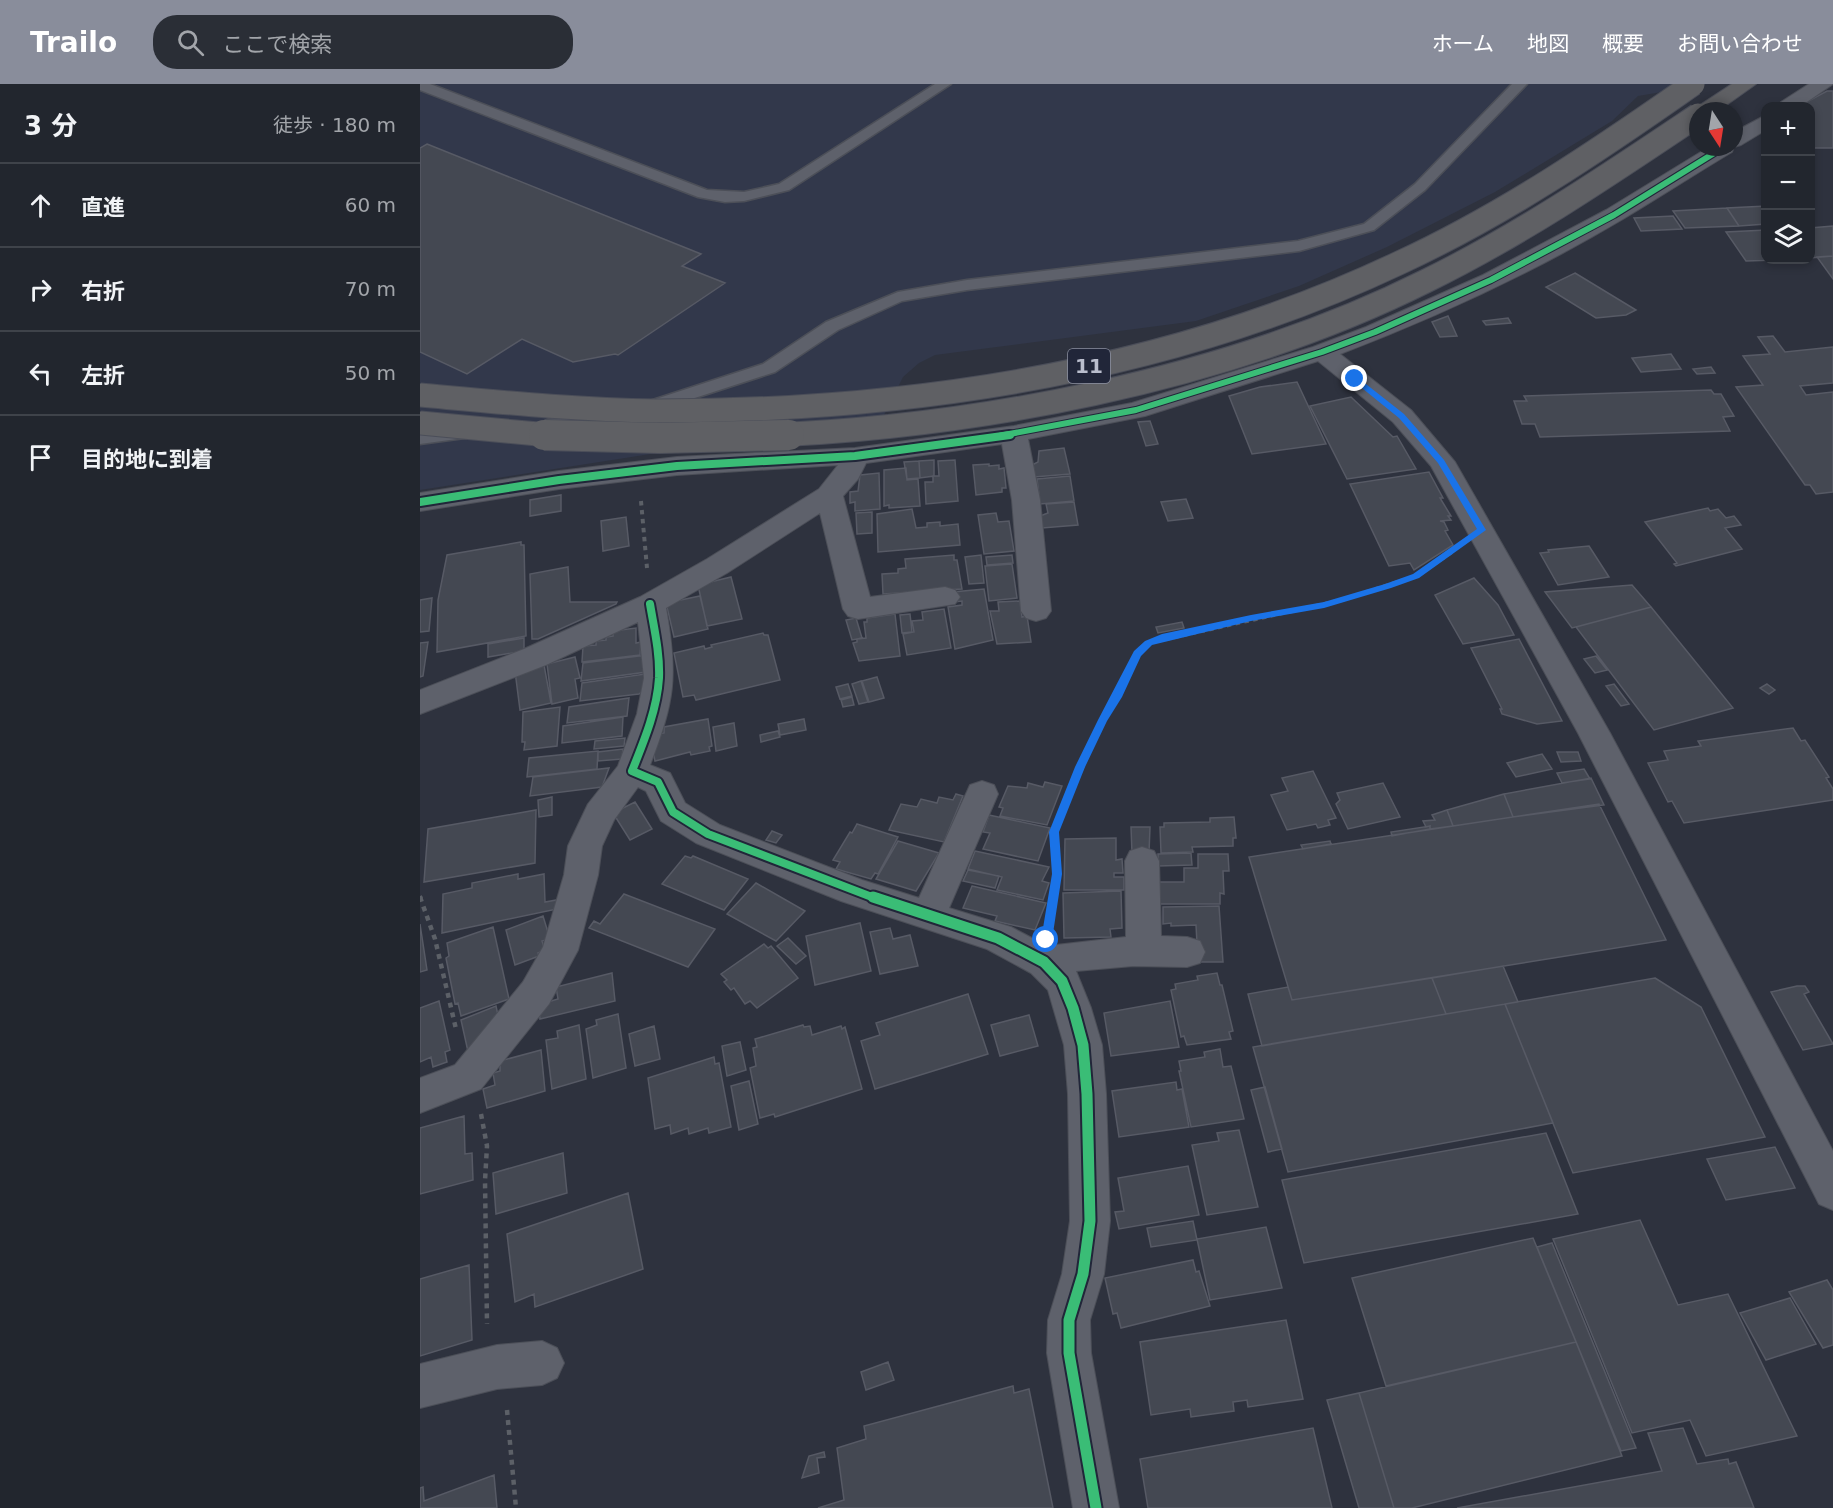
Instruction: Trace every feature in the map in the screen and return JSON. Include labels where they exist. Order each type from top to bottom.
[{"type":"highway","name":"11","points":[[420,395],[473,402],[599,410],[735,410],[852,402],[992,385],[1157,351],[1263,319],[1357,283],[1444,242],[1611,141],[1693,84]]},
{"type":"highway","points":[[1718,102],[1746,84]]},
{"type":"highway","name":"11","points":[[420,423],[588,437],[732,436],[818,432],[1001,411],[1174,374],[1280,341],[1384,301],[1485,252],[1689,121]]},
{"type":"street","points":[[1794,102],[1823,84]]},
{"type":"street","points":[[1743,135],[1761,124]]},
{"type":"street","points":[[420,502],[677,466],[855,456],[1014,434],[1136,410],[1322,352],[1375,332],[1491,280],[1614,215],[1709,156]]},
{"type":"street","points":[[1322,352],[1402,416],[1442,462],[1594,733],[1833,1191]]},
{"type":"street","points":[[1014,434],[1026,500],[1036,611]]},
{"type":"street","points":[[420,702],[525,661],[650,604],[717,566],[829,495],[848,473],[855,456]]},
{"type":"street","points":[[829,495],[858,609],[945,597]]},
{"type":"street","points":[[420,1096],[468,1077],[536,993],[560,950],[581,875],[585,846],[600,813],[632,771],[644,740],[659,680],[658,656],[650,604]]},
{"type":"street","points":[[632,771],[658,782],[673,812],[708,834],[863,895],[929,914],[998,938],[1044,962],[1062,981],[1073,1008],[1083,1045],[1085,1064],[1090,1221],[1083,1274],[1070,1320],[1069,1353],[1096,1508]]},
{"type":"street","points":[[929,914],[982,794]]},
{"type":"street","points":[[1142,861],[1144,950]]},
{"type":"street","points":[[1044,962],[1083,953],[1144,950],[1187,952]]},
{"type":"street","points":[[420,1386],[497,1367],[542,1363]]},
{"type":"lane","points":[[420,85],[703,194],[729,200],[757,196],[784,188],[944,84]]},
{"type":"lane","points":[[420,438],[618,417],[769,368],[832,326],[898,297],[967,285],[1299,246],[1369,227],[1420,187],[1520,84]]},
{"type":"path","points":[[641,470],[641,501],[650,604]]},
{"type":"path","points":[[1044,962],[1047,926],[1057,874],[1054,832],[1085,757],[1137,654],[1148,643],[1162,638],[1324,605],[1388,586],[1416,576],[1482,530]]},
{"type":"path","points":[[420,896],[435,939],[468,1077],[477,1096],[487,1146],[485,1181],[487,1325],[505,1391],[516,1508]]},
{"type":"shaded area","points":[[420,84],[1709,84],[1638,96],[1612,121],[1495,192],[1387,247],[1299,286],[1196,321],[935,355],[919,363],[903,377],[874,435],[657,453],[420,490]]},
{"type":"building","points":[[1827,91],[1833,91],[1833,148],[1815,148],[1815,102],[1806,102]]},
{"type":"building","points":[[427,144],[701,254],[682,266],[725,283],[618,355],[573,362],[522,339],[467,374],[420,352],[420,148]]},
{"type":"building","points":[[1761,206],[1761,224],[1739,226],[1727,208]]},
{"type":"building","points":[[1727,208],[1739,226],[1685,228],[1673,211]]},
{"type":"building","points":[[1673,216],[1682,229],[1641,231],[1634,218]]},
{"type":"building","points":[[1833,226],[1833,256],[1815,258],[1815,228]]},
{"type":"building","points":[[1761,230],[1761,261],[1746,261],[1726,232]]},
{"type":"building","points":[[1833,256],[1833,279],[1817,257]]},
{"type":"building","points":[[1575,273],[1636,310],[1626,315],[1596,318],[1546,287]]},
{"type":"building","points":[[1448,316],[1457,336],[1440,337],[1432,322]]},
{"type":"building","points":[[1508,318],[1511,323],[1486,325],[1483,321]]},
{"type":"building","points":[[1773,336],[1785,352],[1833,347],[1833,383],[1800,386],[1806,395],[1833,392],[1833,492],[1816,494],[1810,485],[1805,485],[1736,387],[1763,385],[1743,356],[1770,354],[1758,337]]},
{"type":"building","points":[[1671,354],[1681,369],[1641,372],[1632,358]]},
{"type":"building","points":[[1711,367],[1715,373],[1697,374],[1693,369]]},
{"type":"building","points":[[1297,382],[1326,444],[1252,454],[1229,396],[1260,387]]},
{"type":"building","points":[[1711,390],[1714,394],[1721,394],[1734,416],[1723,417],[1730,431],[1540,437],[1535,424],[1522,424],[1514,401],[1527,401],[1524,396]]},
{"type":"building","points":[[1351,397],[1393,437],[1397,436],[1416,469],[1347,479],[1310,406]]},
{"type":"building","points":[[1150,421],[1158,444],[1146,446],[1138,422]]},
{"type":"building","points":[[1064,448],[1070,474],[1034,477],[1032,465],[1038,462],[1039,451]]},
{"type":"building","points":[[934,460],[934,476],[920,478],[919,461]]},
{"type":"building","points":[[955,460],[958,501],[926,504],[925,482],[933,482],[933,476],[939,476],[938,461]]},
{"type":"building","points":[[919,461],[920,478],[907,479],[904,462]]},
{"type":"building","points":[[989,464],[989,466],[999,465],[999,469],[1004,468],[1006,488],[1002,488],[1002,492],[976,495],[973,465]]},
{"type":"building","points":[[906,468],[907,480],[918,479],[920,506],[889,508],[889,505],[884,506],[884,470]]},
{"type":"building","points":[[1429,472],[1451,516],[1448,516],[1451,520],[1440,521],[1444,522],[1448,530],[1445,531],[1453,545],[1414,570],[1410,563],[1389,566],[1350,484]]},
{"type":"building","points":[[879,473],[880,509],[855,511],[855,502],[850,503],[850,492],[858,491],[860,475]]},
{"type":"building","points":[[1070,476],[1074,501],[1040,504],[1037,479]]},
{"type":"building","points":[[561,495],[561,511],[530,516],[530,500]]},
{"type":"building","points":[[1186,499],[1193,518],[1168,521],[1161,502]]},
{"type":"building","points":[[1074,502],[1078,525],[1042,528],[1040,516],[1048,513],[1046,504]]},
{"type":"building","points":[[1708,508],[1710,511],[1718,509],[1726,518],[1734,516],[1741,525],[1725,528],[1742,549],[1676,566],[1674,564],[1677,563],[1645,522]]},
{"type":"building","points":[[912,509],[916,528],[927,527],[927,523],[940,522],[940,526],[958,524],[960,545],[878,552],[877,514]]},
{"type":"building","points":[[872,512],[872,533],[857,534],[856,513]]},
{"type":"building","points":[[996,513],[998,522],[1009,521],[1014,551],[984,554],[978,515]]},
{"type":"building","points":[[626,517],[629,546],[603,551],[601,521]]},
{"type":"building","points":[[521,542],[521,545],[524,545],[526,636],[437,652],[438,600],[447,555]]},
{"type":"building","points":[[1589,546],[1609,577],[1558,585],[1540,553],[1549,552],[1548,550]]},
{"type":"building","points":[[954,555],[962,589],[883,594],[882,574],[898,573],[898,569],[906,568],[905,559]]},
{"type":"building","points":[[981,555],[984,583],[969,584],[965,557]]},
{"type":"building","points":[[1012,555],[1013,563],[987,565],[986,557]]},
{"type":"building","points":[[1012,564],[1017,598],[989,601],[985,566]]},
{"type":"building","points":[[568,567],[570,602],[617,602],[616,604],[538,639],[532,639],[530,574]]},
{"type":"building","points":[[731,577],[742,619],[707,626],[698,585]]},
{"type":"building","points":[[1474,578],[1498,605],[1514,635],[1463,644],[1435,595]]},
{"type":"building","points":[[1632,585],[1651,607],[1572,628],[1545,592]]},
{"type":"building","points":[[984,589],[993,640],[955,649],[948,607],[962,605],[962,601],[954,602],[953,592]]},
{"type":"building","points":[[700,596],[708,629],[674,637],[666,603]]},
{"type":"building","points":[[432,598],[429,631],[420,632],[420,600]]},
{"type":"building","points":[[1020,601],[1022,617],[1027,616],[1031,642],[997,644],[990,611],[999,611],[998,602]]},
{"type":"building","points":[[1651,607],[1733,708],[1654,730],[1576,627]]},
{"type":"building","points":[[944,609],[951,648],[907,655],[903,634],[914,632],[912,621],[923,620],[922,612]]},
{"type":"building","points":[[895,614],[900,656],[859,661],[853,643],[857,642],[857,639],[866,638],[864,622],[867,622],[867,618]]},
{"type":"building","points":[[910,614],[912,632],[902,633],[900,615]]},
{"type":"building","points":[[856,618],[862,638],[852,640],[846,620]]},
{"type":"building","points":[[1182,622],[1184,628],[1158,633],[1156,627]]},
{"type":"building","points":[[636,628],[636,643],[641,642],[640,655],[582,662],[583,646],[596,645],[596,641],[606,640],[606,637],[613,636],[613,631]]},
{"type":"building","points":[[763,633],[768,635],[780,680],[696,700],[694,695],[683,697],[674,653],[704,646],[705,649],[712,647],[711,645]]},
{"type":"building","points":[[524,638],[524,651],[488,657],[488,644]]},
{"type":"building","points":[[1519,639],[1562,721],[1537,724],[1502,714],[1500,709],[1502,709],[1471,648]]},
{"type":"building","points":[[428,642],[423,676],[420,677],[420,643]]},
{"type":"building","points":[[646,656],[646,672],[581,681],[583,663]]},
{"type":"building","points":[[1596,656],[1607,670],[1595,673],[1584,659]]},
{"type":"building","points":[[575,657],[580,678],[575,679],[578,698],[552,704],[547,664]]},
{"type":"building","points":[[544,665],[551,703],[520,710],[515,671]]},
{"type":"building","points":[[645,674],[644,691],[639,694],[580,701],[582,683]]},
{"type":"building","points":[[877,677],[884,698],[869,702],[862,681]]},
{"type":"building","points":[[861,681],[868,702],[859,704],[852,684]]},
{"type":"building","points":[[848,684],[852,696],[840,699],[836,687]]},
{"type":"building","points":[[1614,684],[1629,704],[1621,706],[1606,686]]},
{"type":"building","points":[[1767,684],[1775,690],[1769,694],[1760,688]]},
{"type":"building","points":[[852,697],[854,705],[843,707],[841,700]]},
{"type":"building","points":[[629,698],[627,716],[567,723],[569,707]]},
{"type":"building","points":[[560,707],[557,746],[524,750],[523,712]]},
{"type":"building","points":[[623,717],[622,736],[562,743],[563,726]]},
{"type":"building","points":[[708,719],[712,746],[709,747],[710,751],[691,755],[690,752],[655,761],[653,751],[659,734],[664,733],[664,727]]},
{"type":"building","points":[[804,719],[806,730],[780,735],[778,724]]},
{"type":"building","points":[[734,723],[737,746],[716,751],[713,727]]},
{"type":"building","points":[[1793,728],[1801,741],[1805,740],[1829,777],[1826,778],[1833,789],[1833,800],[1684,823],[1672,801],[1668,802],[1648,763],[1668,760],[1664,751],[1701,746],[1698,741]]},
{"type":"building","points":[[778,731],[780,737],[761,742],[760,735]]},
{"type":"building","points":[[625,738],[624,746],[594,749],[595,741]]},
{"type":"building","points":[[623,749],[622,759],[598,761],[598,752]]},
{"type":"building","points":[[598,751],[597,769],[527,777],[529,758]]},
{"type":"building","points":[[1557,752],[1578,752],[1581,761],[1561,762]]},
{"type":"building","points":[[1542,754],[1552,769],[1516,777],[1507,763]]},
{"type":"building","points":[[609,768],[602,787],[530,796],[533,777]]},
{"type":"building","points":[[1584,769],[1590,779],[1562,783],[1557,773]]},
{"type":"building","points":[[1313,771],[1336,818],[1328,820],[1330,825],[1318,828],[1316,824],[1287,830],[1271,795],[1288,791],[1282,778]]},
{"type":"building","points":[[1591,778],[1604,805],[1513,817],[1504,794]]},
{"type":"building","points":[[1045,782],[1062,786],[1047,825],[1000,816],[1003,808],[999,807],[1008,786],[1027,788],[1028,783],[1043,787]]},
{"type":"building","points":[[1383,783],[1400,817],[1348,829],[1336,804],[1340,800],[1337,793]]},
{"type":"building","points":[[956,794],[963,796],[944,842],[889,830],[901,804],[917,807],[921,799],[937,803],[939,797],[953,800]]},
{"type":"building","points":[[1504,794],[1513,817],[1453,826],[1447,810]]},
{"type":"building","points":[[552,797],[552,815],[539,817],[538,800]]},
{"type":"building","points":[[635,802],[652,829],[630,840],[613,813]]},
{"type":"building","points":[[1599,804],[1666,940],[1292,1000],[1249,857]]},
{"type":"building","points":[[536,810],[535,863],[424,882],[428,829]]},
{"type":"building","points":[[1447,810],[1453,826],[1430,829],[1430,826],[1426,827],[1423,821],[1435,820],[1432,815]]},
{"type":"building","points":[[989,815],[1050,828],[1038,861],[983,849],[990,833],[983,832]]},
{"type":"building","points":[[1234,817],[1236,838],[1233,838],[1233,846],[1192,847],[1193,852],[1161,853],[1160,827],[1164,827],[1164,823],[1210,822],[1210,818]]},
{"type":"building","points":[[857,824],[898,837],[878,874],[875,873],[871,879],[836,869],[840,862],[833,860]]},
{"type":"building","points":[[1430,826],[1430,829],[1392,836],[1391,832]]},
{"type":"building","points":[[1131,827],[1150,827],[1149,853],[1132,853]]},
{"type":"building","points":[[772,831],[782,835],[776,843],[766,840]]},
{"type":"building","points":[[1116,838],[1116,860],[1122,859],[1123,873],[1114,873],[1114,877],[1124,877],[1124,890],[1064,890],[1065,839]]},
{"type":"building","points":[[898,841],[939,853],[916,891],[876,879]]},
{"type":"building","points":[[1330,841],[1331,844],[1303,849],[1301,845]]},
{"type":"building","points":[[975,851],[1049,867],[1042,881],[1049,883],[1043,900],[997,890],[1002,877],[968,869]]},
{"type":"building","points":[[1191,853],[1192,865],[1158,866],[1158,854]]},
{"type":"building","points":[[1198,854],[1228,854],[1229,871],[1223,871],[1224,894],[1220,893],[1220,904],[1160,904],[1159,882],[1184,882],[1184,868],[1198,868]]},
{"type":"building","points":[[685,856],[691,858],[693,856],[748,879],[724,910],[662,884]]},
{"type":"building","points":[[968,870],[999,876],[995,888],[963,881]]},
{"type":"building","points":[[518,874],[518,879],[544,874],[545,902],[562,899],[562,908],[442,933],[443,894],[472,888],[472,883]]},
{"type":"building","points":[[756,883],[805,911],[776,941],[727,914]]},
{"type":"building","points":[[972,886],[1046,903],[1035,930],[995,921],[997,916],[963,908]]},
{"type":"building","points":[[1121,891],[1122,928],[1110,929],[1111,937],[1064,938],[1063,893]]},
{"type":"building","points":[[624,894],[715,929],[688,967],[589,928],[594,921],[600,924]]},
{"type":"building","points":[[1219,906],[1223,962],[1198,962],[1196,925],[1163,924],[1163,907]]},
{"type":"building","points":[[543,916],[550,939],[542,941],[545,950],[538,953],[539,956],[515,965],[506,930]]},
{"type":"building","points":[[860,923],[871,971],[815,985],[806,936]]},
{"type":"building","points":[[420,924],[427,970],[420,972]]},
{"type":"building","points":[[493,927],[509,999],[461,1016],[458,1003],[455,1004],[446,958],[449,956],[447,943]]},
{"type":"building","points":[[890,928],[893,939],[910,935],[918,966],[880,974],[870,932]]},
{"type":"building","points":[[788,938],[806,956],[796,964],[777,946]]},
{"type":"building","points":[[764,944],[768,948],[771,946],[798,978],[757,1008],[750,1001],[745,1004],[734,988],[731,990],[724,982],[727,980],[721,974]]},
{"type":"building","points":[[1503,966],[1518,1002],[1446,1014],[1432,978]]},
{"type":"building","points":[[612,973],[615,1001],[540,1019],[538,1005],[558,999],[556,987]]},
{"type":"building","points":[[1217,973],[1233,1031],[1229,1032],[1231,1039],[1187,1045],[1184,1036],[1181,1037],[1171,990],[1176,989],[1175,984],[1198,980],[1197,976]]},
{"type":"building","points":[[1432,978],[1446,1014],[1262,1046],[1248,994],[1288,987],[1292,1000]]},
{"type":"building","points":[[1655,978],[1701,1007],[1765,1137],[1573,1173],[1505,1004]]},
{"type":"building","points":[[1805,986],[1809,992],[1804,994],[1833,1044],[1803,1050],[1771,992]]},
{"type":"building","points":[[968,994],[988,1054],[875,1089],[861,1041],[880,1035],[876,1023]]},
{"type":"building","points":[[439,1001],[450,1050],[445,1052],[447,1062],[433,1067],[431,1057],[420,1062],[420,1008]]},
{"type":"building","points":[[1170,1001],[1179,1047],[1111,1056],[1104,1013]]},
{"type":"building","points":[[1505,1004],[1553,1123],[1288,1172],[1253,1047]]},
{"type":"building","points":[[496,1006],[499,1020],[469,1056],[461,1020]]},
{"type":"building","points":[[618,1014],[626,1068],[593,1078],[586,1029],[597,1025],[596,1020]]},
{"type":"building","points":[[1029,1015],[1038,1046],[1000,1056],[991,1025]]},
{"type":"building","points":[[579,1025],[586,1079],[552,1089],[546,1040],[558,1038],[557,1031]]},
{"type":"building","points":[[803,1025],[804,1027],[810,1026],[812,1035],[841,1026],[842,1029],[845,1027],[862,1089],[775,1117],[774,1114],[760,1118],[750,1068],[756,1066],[753,1048],[757,1047],[755,1039]]},
{"type":"building","points":[[654,1026],[660,1059],[635,1066],[629,1034]]},
{"type":"building","points":[[740,1042],[746,1070],[727,1076],[722,1046]]},
{"type":"building","points":[[1220,1049],[1223,1067],[1231,1066],[1244,1119],[1191,1127],[1179,1061],[1205,1057],[1204,1052]]},
{"type":"building","points":[[541,1050],[545,1091],[487,1108],[483,1089],[495,1085],[493,1073],[500,1071],[500,1061]]},
{"type":"building","points":[[714,1057],[715,1064],[719,1063],[731,1127],[709,1133],[708,1128],[689,1134],[688,1128],[671,1134],[670,1125],[655,1129],[648,1078]]},
{"type":"building","points":[[749,1081],[758,1124],[739,1130],[731,1086]]},
{"type":"building","points":[[1176,1082],[1177,1090],[1182,1089],[1189,1127],[1119,1137],[1112,1091]]},
{"type":"building","points":[[1265,1087],[1282,1149],[1268,1152],[1251,1090]]},
{"type":"building","points":[[464,1116],[465,1154],[472,1153],[473,1180],[420,1194],[420,1128]]},
{"type":"building","points":[[1239,1130],[1258,1207],[1207,1215],[1192,1145],[1219,1141],[1217,1133]]},
{"type":"building","points":[[1546,1133],[1578,1214],[1304,1263],[1282,1180]]},
{"type":"building","points":[[1775,1147],[1795,1188],[1726,1200],[1707,1159]]},
{"type":"building","points":[[563,1153],[567,1193],[496,1214],[493,1173]]},
{"type":"building","points":[[1188,1166],[1199,1215],[1119,1229],[1115,1212],[1124,1211],[1118,1178]]},
{"type":"building","points":[[628,1193],[643,1269],[535,1307],[534,1294],[515,1302],[507,1234]]},
{"type":"building","points":[[1640,1220],[1678,1305],[1728,1294],[1797,1436],[1706,1456],[1690,1420],[1632,1433],[1553,1239]]},
{"type":"building","points":[[1193,1221],[1197,1240],[1151,1247],[1147,1228]]},
{"type":"building","points":[[1266,1227],[1282,1288],[1210,1300],[1197,1239]]},
{"type":"building","points":[[1533,1238],[1576,1342],[1386,1386],[1352,1278]]},
{"type":"building","points":[[1552,1243],[1636,1448],[1621,1451],[1537,1247]]},
{"type":"building","points":[[1193,1260],[1196,1272],[1199,1271],[1210,1306],[1121,1328],[1117,1313],[1113,1314],[1105,1278]]},
{"type":"building","points":[[469,1265],[472,1340],[420,1356],[420,1279]]},
{"type":"building","points":[[1827,1280],[1833,1290],[1833,1345],[1823,1348],[1789,1292]]},
{"type":"building","points":[[1790,1298],[1816,1344],[1766,1360],[1740,1313]]},
{"type":"building","points":[[1286,1320],[1303,1399],[1248,1407],[1247,1400],[1233,1402],[1234,1411],[1191,1417],[1190,1409],[1151,1415],[1140,1342]]},
{"type":"building","points":[[1576,1342],[1622,1456],[1412,1508],[1394,1508],[1359,1393]]},
{"type":"building","points":[[888,1362],[894,1380],[866,1390],[861,1372]]},
{"type":"building","points":[[1013,1386],[1014,1393],[1029,1389],[1053,1508],[818,1508],[844,1500],[837,1448],[866,1439],[864,1426]]},
{"type":"building","points":[[1359,1393],[1394,1508],[1359,1508],[1327,1400]]},
{"type":"building","points":[[1313,1428],[1332,1508],[1148,1508],[1140,1459]]},
{"type":"building","points":[[1683,1428],[1697,1464],[1728,1459],[1729,1464],[1736,1462],[1754,1508],[1457,1508],[1662,1471],[1648,1433]]},
{"type":"building","points":[[824,1452],[825,1457],[817,1458],[819,1473],[802,1478],[809,1456]]},
{"type":"building","points":[[494,1475],[497,1508],[420,1508],[420,1488],[423,1487],[424,1501]]},
{"type":"cycle path","points":[[420,502],[559,480],[677,466],[855,456],[1014,434],[1136,410],[1322,352],[1375,332],[1491,280],[1614,215],[1709,156]]},
{"type":"cycle path","points":[[650,604],[659,659],[658,690],[649,726],[632,771],[658,782],[673,812],[708,834],[853,891],[998,938],[1044,962],[1062,981],[1073,1008],[1083,1045],[1087,1094],[1090,1221],[1083,1274],[1069,1320],[1069,1353],[1096,1508]]},
{"type":"route","points":[[1046,940],[1057,874],[1054,832],[1066,808],[1080,767],[1103,720],[1117,697],[1137,654],[1148,643],[1251,618],[1324,605],[1388,586],[1416,576],[1458,549],[1482,530],[1442,462],[1402,416],[1355,379]]}]
